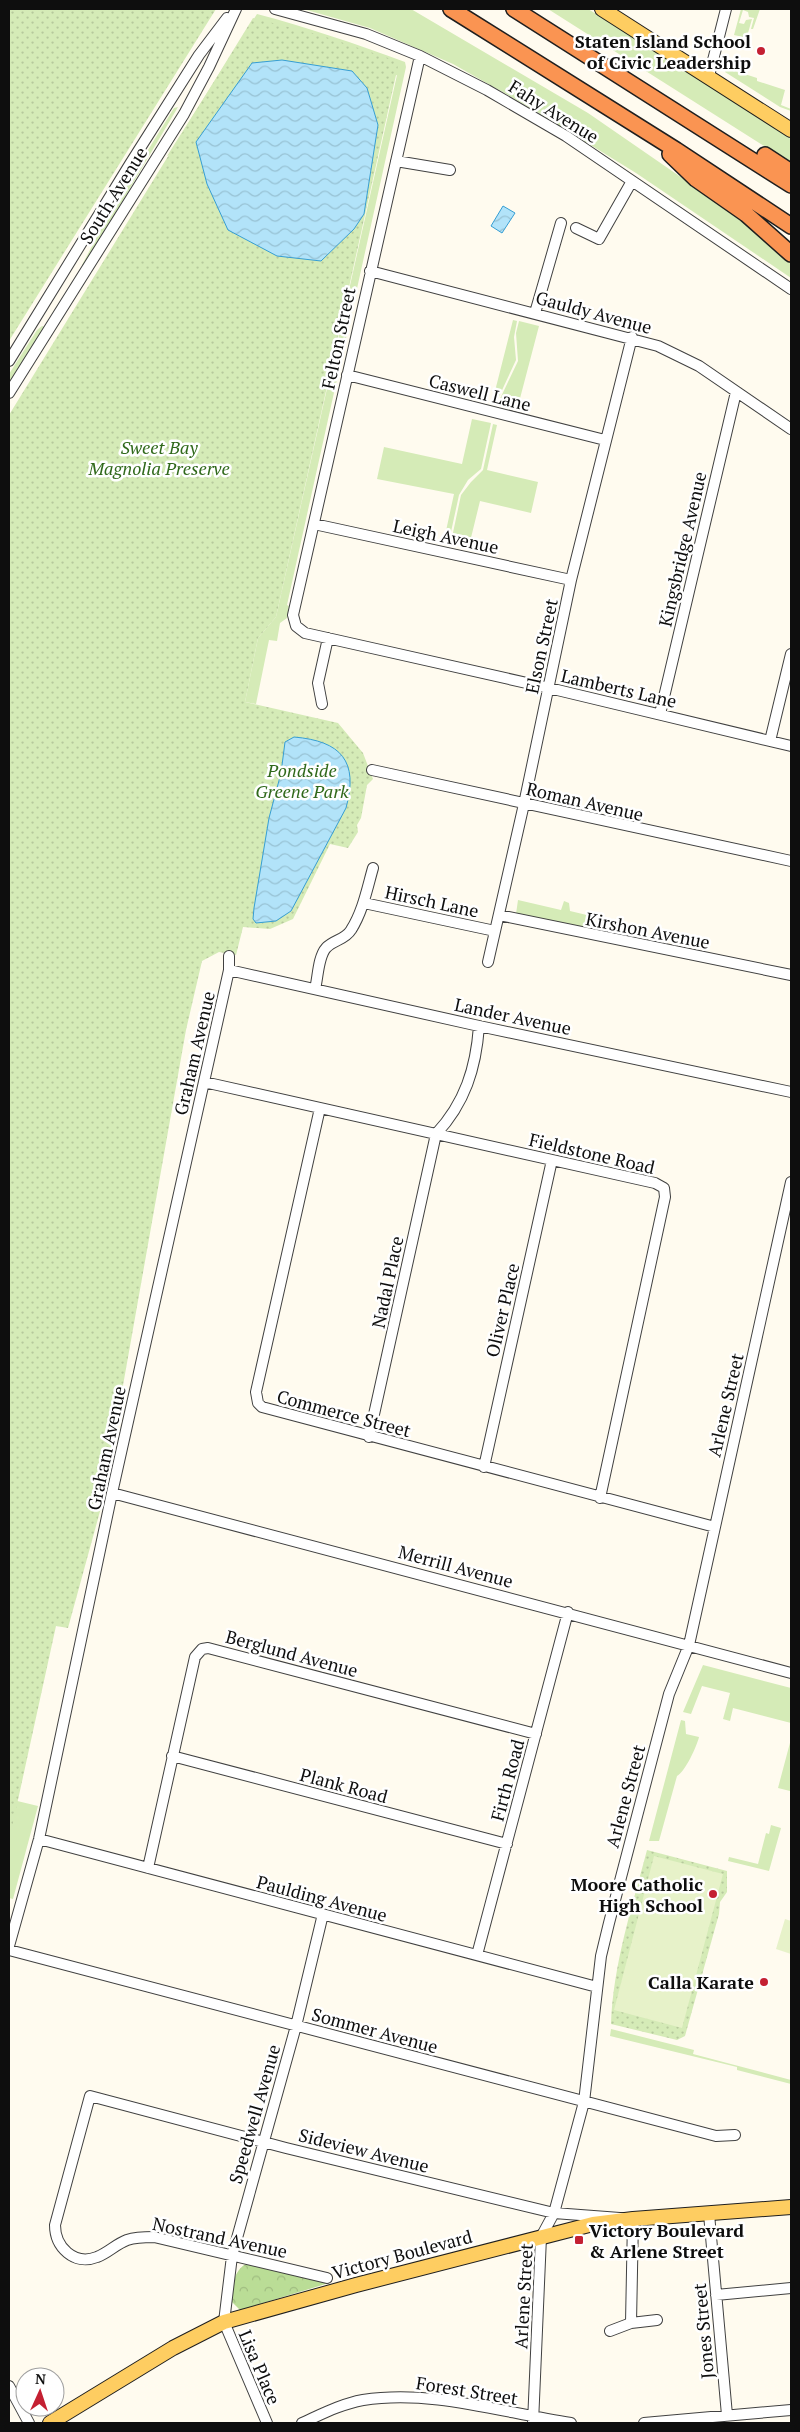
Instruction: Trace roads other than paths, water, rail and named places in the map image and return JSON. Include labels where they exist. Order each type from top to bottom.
[{"type":"highway","points":[[451,9],[646,131],[791,226]]},
{"type":"highway","points":[[514,9],[668,104],[791,185]]},
{"type":"highway","points":[[668,104],[760,152],[791,172]]},
{"type":"highway","points":[[646,131],[696,179],[746,214],[791,254]]},
{"type":"main road","points":[[602,9],[787,126]]},
{"type":"main road","name":"Victory Boulevard","points":[[50,2423],[173,2348],[224,2322],[593,2224],[633,2219],[791,2207]]},
{"type":"street","name":"South Avenue","points":[[9,361],[199,55],[235,9]]},
{"type":"street","name":"South Avenue","points":[[9,393],[184,114],[209,67],[235,9]]},
{"type":"street","name":"Fahy Avenue","points":[[275,9],[366,34],[420,56],[503,99],[566,136],[791,289]]},
{"type":"street","points":[[709,76],[726,9]]},
{"type":"street","name":"Felton Street","points":[[296,626],[293,614],[420,56]]},
{"type":"street","points":[[396,161],[450,170]]},
{"type":"street","points":[[576,228],[599,239],[632,181]]},
{"type":"street","points":[[535,313],[561,223]]},
{"type":"street","name":"Gauldy Avenue","points":[[370,271],[632,337],[679,355],[717,377],[791,429]]},
{"type":"street","name":"Elson Street","points":[[488,962],[524,804],[571,580],[632,337]]},
{"type":"street","name":"Caswell Lane","points":[[347,374],[605,440]]},
{"type":"street","name":"Kingsbridge Avenue","points":[[660,714],[736,392]]},
{"type":"street","name":"Leigh Avenue","points":[[314,524],[571,580]]},
{"type":"street","name":"Lamberts Lane","points":[[296,626],[305,633],[549,688],[791,746]]},
{"type":"street","points":[[322,704],[318,683],[328,638]]},
{"type":"street","points":[[770,741],[791,654]]},
{"type":"street","name":"Roman Avenue","points":[[372,770],[791,861]]},
{"type":"street","name":"Hirsch Lane","points":[[315,989],[323,953],[327,948],[348,935],[364,903],[372,868]]},
{"type":"street","name":"Hirsch Lane","points":[[364,903],[494,930]]},
{"type":"street","name":"Kirshon Avenue","points":[[499,915],[791,975]]},
{"type":"street","name":"Graham Avenue","points":[[9,1946],[39,1839],[112,1493],[229,970],[229,956]]},
{"type":"street","name":"Lander Avenue","points":[[229,970],[479,1026],[791,1092]]},
{"type":"street","points":[[436,1134],[461,1102],[475,1057],[479,1026]]},
{"type":"street","name":"Fieldstone Road","points":[[204,1082],[655,1183],[664,1188],[665,1193],[600,1498]]},
{"type":"street","name":"Commerce Street","points":[[320,1108],[256,1398],[258,1403],[267,1410],[715,1527]]},
{"type":"street","name":"Nadal Place","points":[[369,1437],[436,1134]]},
{"type":"street","name":"Oliver Place","points":[[484,1467],[552,1160]]},
{"type":"street","name":"Arlene Street","points":[[534,2420],[541,2237],[554,2213],[584,2102],[597,1987],[609,1923],[669,1694],[689,1646],[791,1182]]},
{"type":"street","name":"Merrill Avenue","points":[[112,1493],[568,1612],[791,1673]]},
{"type":"street","name":"Firth Road","points":[[477,1955],[568,1612]]},
{"type":"street","name":"Berglund Avenue","points":[[148,1868],[194,1657],[202,1649],[217,1651],[536,1734]]},
{"type":"street","name":"Plank Road","points":[[172,1756],[507,1844]]},
{"type":"street","name":"Paulding Avenue","points":[[39,1839],[597,1987]]},
{"type":"street","name":"Speedwell Avenue","points":[[224,2322],[232,2256],[296,2026],[323,1914]]},
{"type":"street","name":"Sommer Avenue","points":[[9,1950],[716,2136],[734,2134]]},
{"type":"street","name":"Sideview Avenue","points":[[90,2096],[263,2142],[554,2213],[633,2219]]},
{"type":"street","name":"Nostrand Avenue","points":[[90,2096],[55,2222],[55,2232],[61,2247],[75,2258],[88,2259],[97,2257],[129,2239],[154,2237],[328,2278]]},
{"type":"street","name":"Jones Street","points":[[709,2214],[727,2415]]},
{"type":"street","points":[[630,2324],[633,2219]]},
{"type":"street","points":[[716,2295],[791,2288]]},
{"type":"street","points":[[610,2331],[630,2324],[657,2320]]},
{"type":"street","name":"Lisa Place","points":[[224,2322],[266,2423]]},
{"type":"street","points":[[9,2386],[29,2423]]},
{"type":"street","name":"Forest Street","points":[[302,2423],[344,2405],[362,2400],[399,2397],[428,2398],[534,2420],[571,2423]]},
{"type":"street","points":[[644,2423],[791,2410]]},
{"type":"water","points":[[282,60],[352,71],[367,88],[378,125],[364,214],[354,229],[321,261],[277,256],[228,230],[207,184],[196,142],[252,63]]},
{"type":"water","points":[[503,206],[515,213],[502,233],[491,226]]},
{"type":"water","points":[[294,737],[324,743],[335,749],[342,756],[348,766],[350,778],[346,808],[291,911],[276,921],[256,923],[253,919],[254,908],[269,818],[281,773],[285,742]]},
{"type":"place","name":"Staten Island School of Civic Leadership","points":[[761,51]]},
{"type":"place","name":"Moore Catholic High School","points":[[713,1894]]},
{"type":"place","name":"Calla Karate","points":[[764,1982]]},
{"type":"place","name":"Victory Boulevard & Arlene Street","points":[[579,2240]]},
{"type":"park label","name":"Sweet Bay Magnolia Preserve","points":[[159,457]]},
{"type":"park label","name":"Pondside Greene Park","points":[[302,780]]}]
